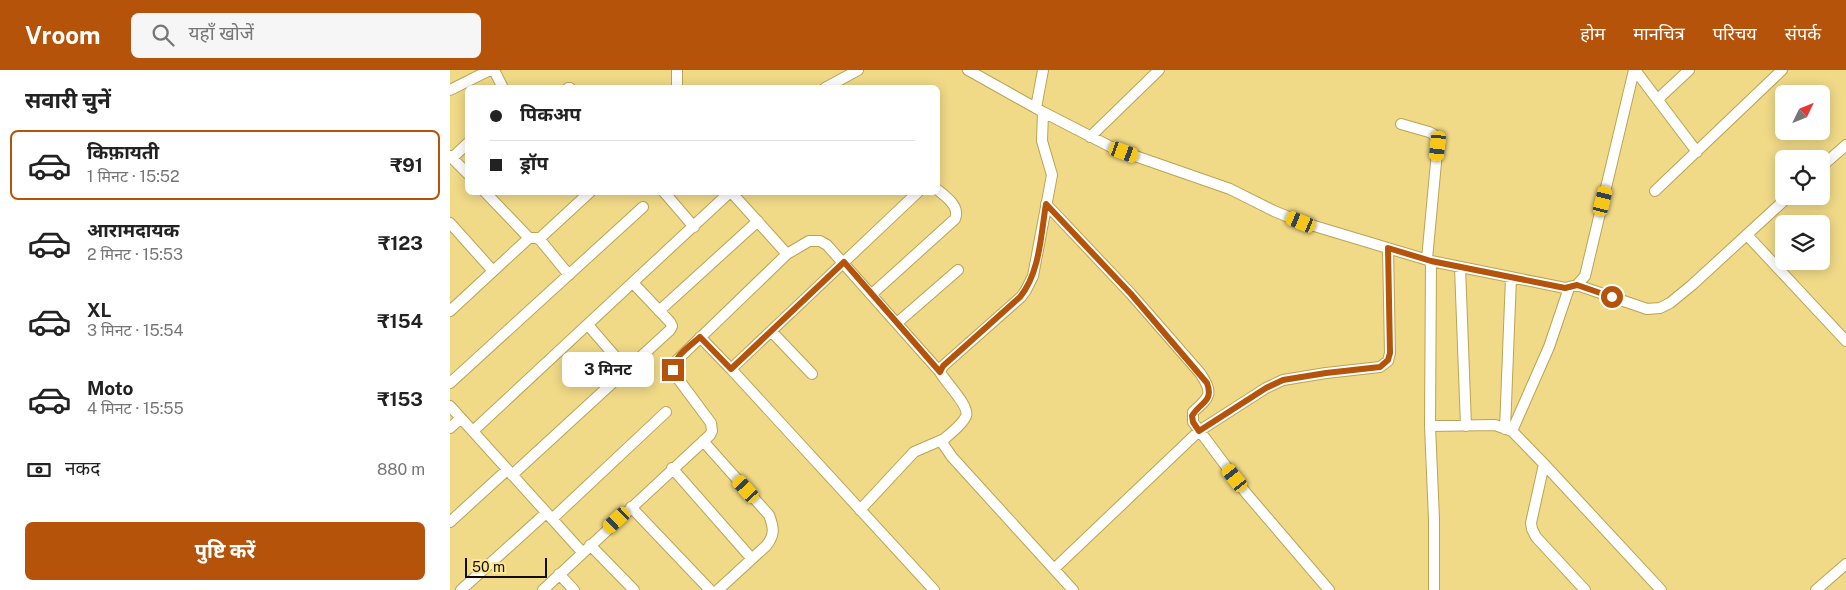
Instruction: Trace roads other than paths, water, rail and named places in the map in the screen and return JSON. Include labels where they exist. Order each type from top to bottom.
[{"type":"street","points":[[450,90],[490,70]]},
{"type":"street","points":[[494,70],[502,85]]},
{"type":"street","points":[[677,70],[677,85]]},
{"type":"street","points":[[831,85],[858,70]]},
{"type":"street","points":[[968,70],[1114,149],[1230,189],[1301,222],[1429,260],[1511,277],[1573,286],[1647,309],[1660,308],[1692,285],[1779,205]]},
{"type":"street","points":[[940,372],[943,366],[1020,297],[1033,276],[1052,176],[1042,142],[1040,110],[1043,70]]},
{"type":"street","points":[[1090,137],[1159,70]]},
{"type":"street","points":[[1635,70],[1696,152]]},
{"type":"street","points":[[1508,430],[1549,347],[1573,286],[1585,276],[1635,70]]},
{"type":"street","points":[[1658,99],[1689,70]]},
{"type":"street","points":[[1655,191],[1782,70]]},
{"type":"street","points":[[1401,124],[1429,132],[1438,141],[1429,260],[1430,426],[1434,519],[1434,590]]},
{"type":"street","points":[[465,145],[451,157],[465,171]]},
{"type":"street","points":[[1830,159],[1846,145]]},
{"type":"street","points":[[872,294],[955,219],[956,208],[940,192]]},
{"type":"street","points":[[488,195],[569,275]]},
{"type":"street","points":[[450,312],[493,271],[586,195]]},
{"type":"street","points":[[667,195],[694,227]]},
{"type":"street","points":[[473,431],[728,195]]},
{"type":"street","points":[[734,195],[787,254]]},
{"type":"street","points":[[731,369],[915,195]]},
{"type":"street","points":[[1046,204],[1131,294],[1207,383],[1208,399],[1192,416],[1193,422],[1279,534],[1329,590]]},
{"type":"street","points":[[450,383],[643,207]]},
{"type":"street","points":[[659,311],[758,221]]},
{"type":"street","points":[[452,230],[493,271]]},
{"type":"street","points":[[1747,235],[1845,339]]},
{"type":"street","points":[[543,590],[712,431],[711,423],[673,370],[674,363],[678,357],[787,254],[809,241],[820,241],[827,245],[844,262],[940,372],[967,411],[966,417],[944,440],[914,452],[860,510]]},
{"type":"street","points":[[1054,569],[1199,431],[1266,388],[1283,380],[1380,367],[1385,364],[1390,353],[1388,248]]},
{"type":"street","points":[[1460,267],[1466,426]]},
{"type":"street","points":[[897,323],[958,270]]},
{"type":"street","points":[[1508,430],[1511,277]]},
{"type":"street","points":[[450,522],[510,473],[670,330],[672,326],[670,322],[634,282]]},
{"type":"street","points":[[588,325],[626,370]]},
{"type":"street","points":[[771,331],[812,374]]},
{"type":"street","points":[[700,337],[934,590]]},
{"type":"street","points":[[450,406],[549,516],[634,590]]},
{"type":"street","points":[[461,590],[549,516],[666,412]]},
{"type":"street","points":[[450,428],[460,418]]},
{"type":"street","points":[[1430,426],[1495,425],[1508,430],[1544,464],[1661,590]]},
{"type":"street","points":[[944,440],[943,444],[946,450],[1073,590]]},
{"type":"street","points":[[703,441],[769,515],[774,527],[773,538],[718,590]]},
{"type":"street","points":[[1544,464],[1532,516],[1532,529],[1536,537],[1585,590]]},
{"type":"street","points":[[672,468],[752,559]]},
{"type":"street","points":[[631,507],[710,590]]},
{"type":"street","points":[[1816,590],[1846,564]]},
{"type":"street","points":[[559,574],[574,590]]}]
